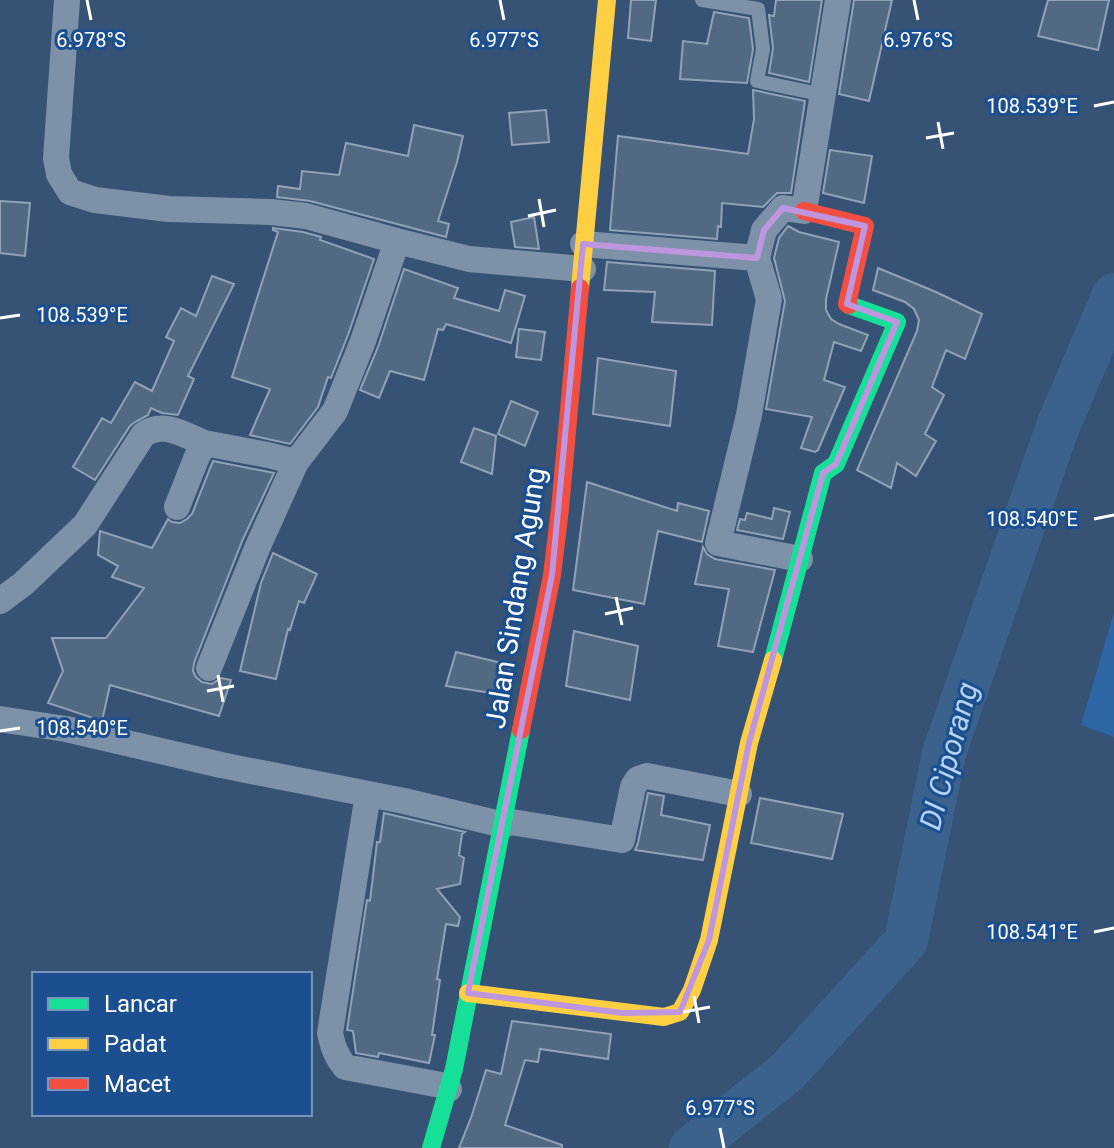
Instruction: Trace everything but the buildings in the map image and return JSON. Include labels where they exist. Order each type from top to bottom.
[{"type":"main road","name":"Jalan Sindang Agung","points":[[431,1148],[449,1089],[552,575],[607,0]]},
{"type":"main road","points":[[468,993],[664,1017],[680,1012],[692,990],[709,940],[749,743],[823,473],[836,464],[897,322],[847,304],[865,226],[804,211]]},
{"type":"street","points":[[67,0],[56,158],[59,174],[70,192],[95,200],[169,209],[306,216],[469,259],[757,258]]},
{"type":"street","points":[[800,559],[718,543],[749,415],[769,299],[757,258],[764,230],[783,208],[804,211],[838,0]]},
{"type":"street","points":[[209,668],[296,462],[335,411],[397,241]]},
{"type":"street","points":[[0,601],[23,584],[85,525],[143,435],[150,430],[166,428],[204,443],[296,462]]},
{"type":"street","points":[[177,507],[204,443]]},
{"type":"street","points":[[0,719],[66,729],[221,765],[504,823],[622,840],[633,787],[638,779],[647,776],[739,794]]},
{"type":"street","points":[[368,794],[330,1033],[333,1046],[345,1067],[449,1089]]},
{"type":"lane","points":[[702,0],[758,9],[763,49],[757,81],[824,95]]},
{"type":"highlighted area","points":[[783,208],[865,226],[847,304],[897,322],[836,464],[823,473],[749,743],[709,940],[680,1012],[622,1013],[468,993],[552,575],[583,244],[757,258],[764,230]]},
{"type":"shaded area","points":[[1114,612],[1114,737],[1081,725]]},
{"type":"waterway","name":"DI Ciporang","points":[[691,1148],[788,1071],[906,941],[944,753],[1058,426],[1114,295]]},
{"type":"traffic: fast","points":[[773,660],[823,473],[836,464],[897,322],[849,305]]},
{"type":"traffic: fast","points":[[431,1148],[454,1069],[521,730]]},
{"type":"traffic: slow","points":[[580,288],[607,0]]},
{"type":"traffic: slow","points":[[468,993],[664,1017],[680,1012],[692,990],[709,940],[749,743],[773,660]]},
{"type":"traffic: jam","points":[[804,211],[865,226],[849,305]]},
{"type":"traffic: jam","points":[[521,730],[552,575],[580,288]]}]
